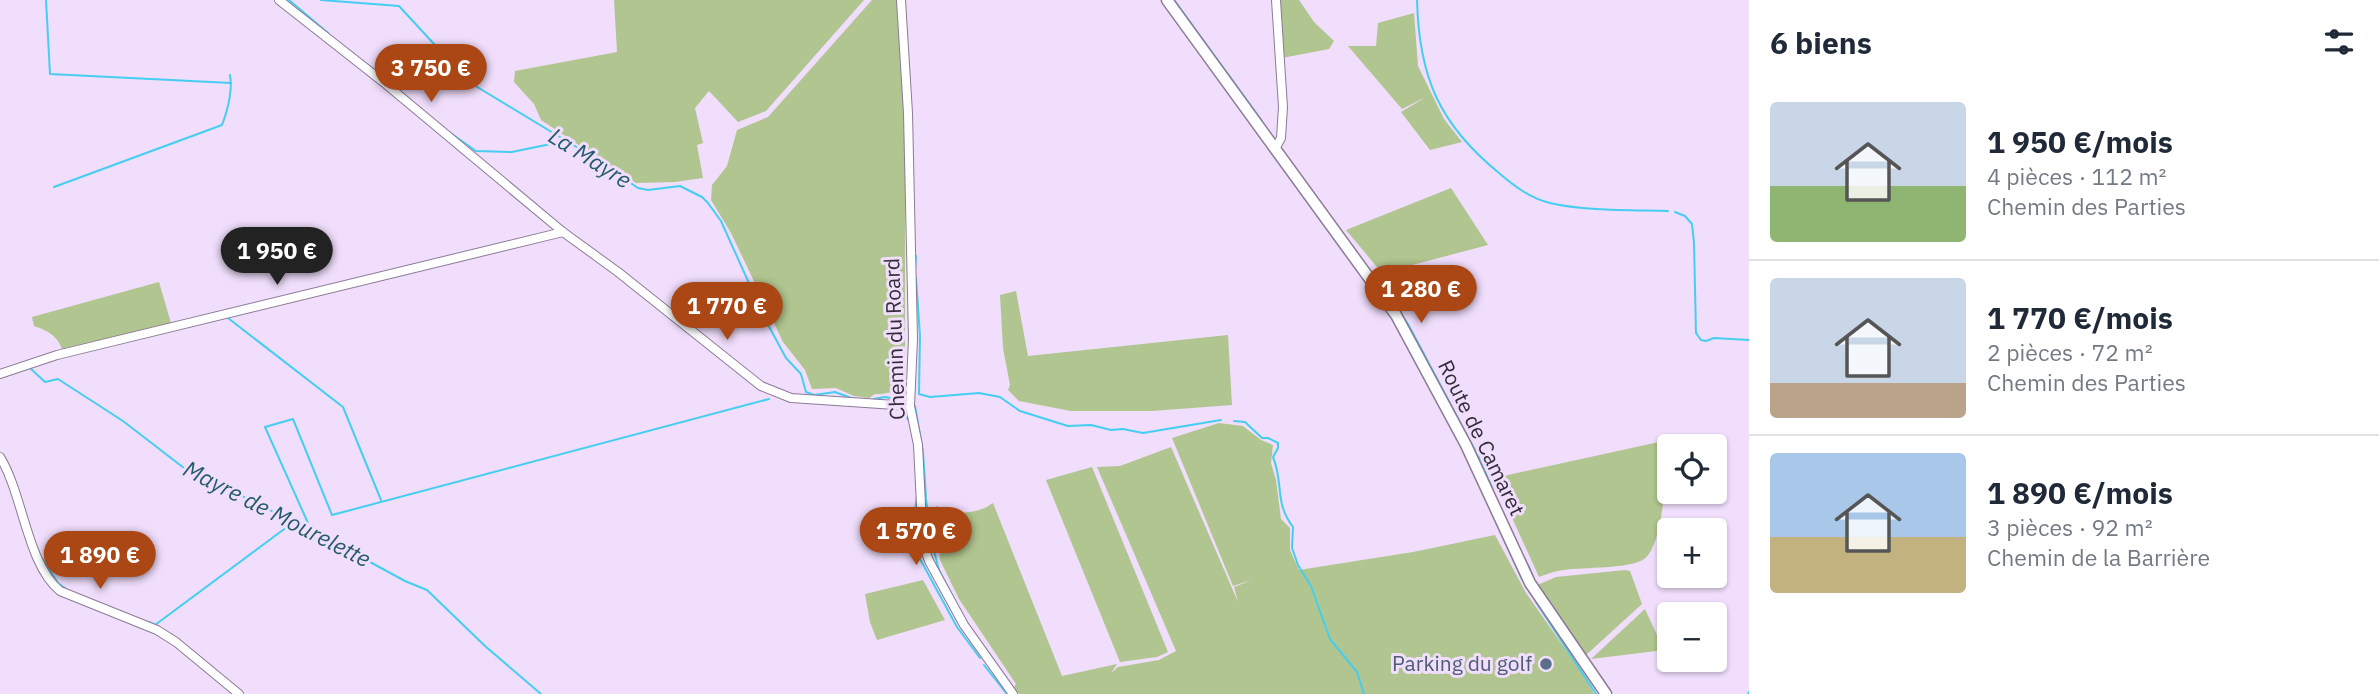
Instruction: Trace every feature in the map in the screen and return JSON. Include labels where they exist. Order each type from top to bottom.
[{"type":"main road","name":"Route de Camaret","points":[[1167,0],[1396,315],[1466,446],[1530,583],[1605,694]]},
{"type":"street","points":[[279,0],[382,81],[563,232],[618,272],[707,345],[771,391],[799,399],[910,406]]},
{"type":"street","name":"Chemin du Roard","points":[[901,0],[908,113],[913,339],[910,406],[918,445],[923,544],[929,561],[964,625],[1013,694]]},
{"type":"street","points":[[1275,149],[1282,138],[1283,107],[1276,0]]},
{"type":"street","points":[[0,374],[57,355],[563,232]]},
{"type":"street","points":[[0,457],[13,482],[37,556],[54,586],[60,591],[157,630],[176,642],[239,694]]},
{"type":"green space","points":[[614,0],[864,0],[766,111],[738,122],[709,91],[695,108],[703,143],[697,145],[703,178],[636,183],[541,120],[534,104],[514,82],[515,71],[617,52]]},
{"type":"green space","points":[[872,0],[898,0],[905,103],[905,391],[875,394],[869,398],[854,396],[836,388],[812,389],[805,370],[783,342],[731,233],[711,200],[712,185],[727,166],[737,130],[768,117]]},
{"type":"green space","points":[[1278,0],[1299,0],[1314,22],[1334,41],[1329,49],[1282,58]]},
{"type":"green space","points":[[1414,13],[1418,66],[1444,119],[1462,142],[1430,150],[1401,112],[1426,97],[1402,109],[1348,46],[1376,46],[1378,23]]},
{"type":"green space","points":[[1451,188],[1488,245],[1382,273],[1346,230]]},
{"type":"green space","points":[[159,282],[171,323],[62,349],[51,334],[34,326],[32,317]]},
{"type":"green space","points":[[1016,291],[1028,356],[1228,335],[1232,405],[1152,411],[1071,411],[1019,401],[1008,390],[1010,385],[1003,348],[1000,295]]},
{"type":"green space","points":[[1219,423],[1243,426],[1261,440],[1273,445],[1271,463],[1281,519],[1290,528],[1290,550],[1299,570],[1413,552],[1495,535],[1526,593],[1594,694],[1019,694],[1014,687],[1016,684],[959,599],[940,560],[936,506],[951,511],[972,512],[993,503],[1062,676],[1117,664],[1111,673],[1118,667],[1159,660],[1176,651],[1097,467],[1120,466],[1171,447],[1238,602],[1234,587],[1252,580],[1233,586],[1172,438]]},
{"type":"green space","points":[[1657,442],[1657,504],[1662,504],[1651,551],[1637,562],[1561,570],[1539,577],[1494,478]]},
{"type":"green space","points":[[1092,467],[1168,652],[1157,657],[1120,662],[1046,480]]},
{"type":"green space","points":[[1630,571],[1642,604],[1585,656],[1535,586],[1556,577]]},
{"type":"green space","points":[[923,580],[945,620],[877,640],[870,622],[865,594]]},
{"type":"green space","points":[[1645,609],[1657,635],[1657,651],[1591,659]]},
{"type":"waterway","points":[[46,0],[50,74],[231,83]]},
{"type":"waterway","points":[[289,0],[328,33]]},
{"type":"waterway","name":"La Mayre","points":[[321,0],[399,6],[469,82],[588,154],[638,188],[648,190],[680,186],[702,197],[721,221],[766,321],[786,358],[801,374],[806,392],[814,395],[835,392],[851,398]]},
{"type":"waterway","points":[[1174,0],[1262,121]]},
{"type":"waterway","points":[[1417,0],[1422,53],[1436,97],[1461,136],[1505,178],[1529,195],[1563,206],[1668,211]]},
{"type":"waterway","points":[[54,187],[222,125],[231,88],[230,75]]},
{"type":"waterway","points":[[449,132],[476,151],[512,152],[565,141]]},
{"type":"waterway","points":[[1268,148],[1360,274]]},
{"type":"waterway","points":[[1675,212],[1685,216],[1692,224],[1696,333],[1701,340],[1706,341],[1714,338],[1749,340]]},
{"type":"waterway","points":[[915,269],[916,256]]},
{"type":"waterway","points":[[1374,275],[1408,324],[1479,458],[1493,490]]},
{"type":"waterway","points":[[916,278],[920,336],[919,394],[930,397],[979,393],[1000,397],[1020,411],[1068,426],[1091,425],[1143,433],[1221,420]]},
{"type":"waterway","points":[[228,318],[343,407],[381,500]]},
{"type":"waterway","name":"Mayre de Mourelette","points":[[27,369],[30,368],[45,382],[58,379],[123,421],[184,468],[427,590],[485,646],[541,694]]},
{"type":"waterway","name":"La Mayre","points":[[874,399],[885,397],[906,401]]},
{"type":"waterway","points":[[308,523],[265,427],[293,419],[332,515],[769,399]]},
{"type":"waterway","name":"La Mayre","points":[[915,406],[923,452],[926,497]]},
{"type":"waterway","points":[[901,408],[909,421]]},
{"type":"waterway","points":[[1234,421],[1245,422],[1262,438],[1278,443],[1273,457],[1283,509],[1293,527],[1292,548],[1298,565],[1311,586],[1330,639],[1357,672],[1364,694]]},
{"type":"waterway","points":[[917,495],[913,525],[920,559],[957,627],[980,658]]},
{"type":"waterway","name":"La Mayre","points":[[926,499],[932,544],[939,570],[955,601]]},
{"type":"waterway","points":[[1491,511],[1522,579]]},
{"type":"waterway","points":[[149,622],[155,625],[291,524]]},
{"type":"waterway","points":[[42,558],[58,583],[66,589]]},
{"type":"waterway","points":[[1528,565],[1533,577]]},
{"type":"waterway","points":[[1536,602],[1596,694]]},
{"type":"waterway","name":"La Mayre","points":[[984,665],[1007,694]]},
{"type":"place","name":"Parking du golf","points":[[1546,664]]}]
